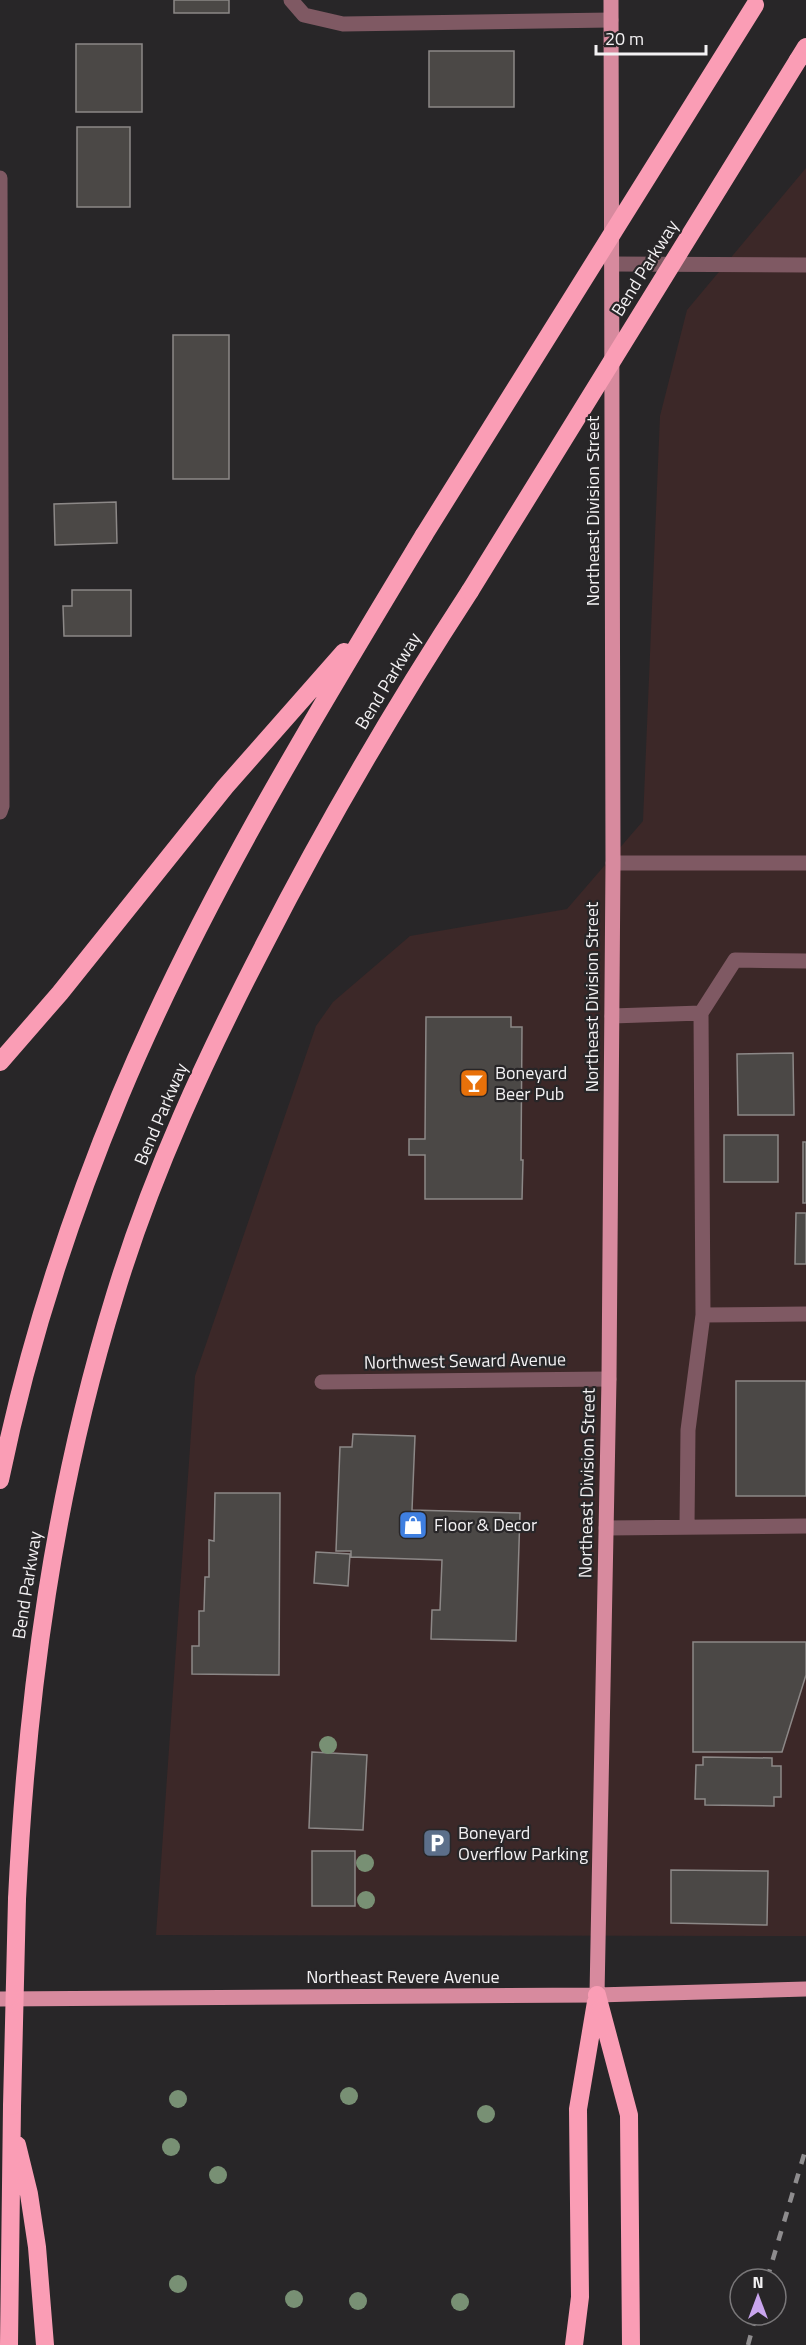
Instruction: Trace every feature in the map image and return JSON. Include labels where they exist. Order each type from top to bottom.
[{"type":"highway","points":[[0,1480],[16,1404],[73,1216],[121,1094],[162,1004],[237,856],[424,535],[757,2]]},
{"type":"highway","name":"Bend Parkway","points":[[9,2345],[11,2114],[17,1899],[30,1725],[53,1550],[89,1388],[115,1293],[133,1240],[159,1170],[200,1075],[272,928],[369,753],[802,53]]},
{"type":"highway","points":[[0,1062],[60,993],[256,751],[373,619]]},
{"type":"highway","points":[[574,2345],[580,2297],[578,2109],[597,1995]]},
{"type":"highway","points":[[597,1995],[630,2115],[631,2345]]},
{"type":"highway","points":[[11,2114],[35,2228],[45,2345]]},
{"type":"main road","name":"Northeast Division Street","points":[[597,1995],[609,1379],[612,1016],[611,0]]},
{"type":"main road","name":"Northeast Revere Avenue","points":[[0,1999],[597,1995],[806,1989]]},
{"type":"street","points":[[291,0],[304,15],[343,24],[611,20]]},
{"type":"street","points":[[0,178],[2,806],[0,812]]},
{"type":"street","points":[[612,264],[806,265]]},
{"type":"street","points":[[613,863],[806,863]]},
{"type":"street","points":[[687,1527],[688,1430],[703,1315],[701,1014],[735,960],[806,961]]},
{"type":"street","points":[[612,1016],[701,1014]]},
{"type":"street","points":[[703,1315],[806,1314]]},
{"type":"street","name":"Northwest Seward Avenue","points":[[322,1382],[609,1379]]},
{"type":"street","points":[[606,1528],[806,1526]]},
{"type":"shaded area","points":[[806,168],[806,1936],[156,1935],[195,1376],[316,1026],[333,1002],[410,936],[567,909],[643,821],[660,416],[687,310]]},
{"type":"building","points":[[174,0],[229,0],[229,13],[174,13]]},
{"type":"building","points":[[76,44],[142,44],[142,112],[76,112]]},
{"type":"building","points":[[429,51],[514,51],[514,107],[429,107]]},
{"type":"building","points":[[77,127],[130,127],[130,207],[77,207]]},
{"type":"building","points":[[173,335],[229,335],[229,479],[173,479]]},
{"type":"building","points":[[116,502],[117,543],[55,545],[54,504]]},
{"type":"building","points":[[72,590],[131,590],[131,636],[64,636],[63,606],[72,606]]},
{"type":"building","name":"Boneyard Beer Pub","points":[[426,1017],[511,1017],[511,1027],[522,1027],[522,1199],[425,1199],[425,1155],[409,1155],[409,1139],[425,1139]]},
{"type":"building","points":[[793,1053],[794,1115],[738,1115],[737,1054]]},
{"type":"building","points":[[724,1135],[778,1135],[778,1182],[724,1182]]},
{"type":"building","points":[[803,1142],[806,1142],[806,1203],[803,1203]]},
{"type":"building","points":[[796,1213],[806,1213],[806,1264],[795,1264]]},
{"type":"building","points":[[736,1381],[806,1381],[806,1496],[736,1496]]},
{"type":"building","points":[[353,1434],[415,1436],[412,1510],[520,1513],[516,1641],[431,1639],[432,1610],[440,1610],[442,1560],[351,1557],[351,1551],[336,1551],[340,1447],[352,1447]]},
{"type":"building","points":[[215,1493],[280,1493],[279,1675],[192,1674],[192,1646],[199,1646],[199,1611],[204,1611],[205,1577],[209,1577],[209,1540],[214,1541]]},
{"type":"building","points":[[316,1552],[350,1554],[348,1586],[314,1583]]},
{"type":"building","points":[[693,1642],[806,1642],[806,1675],[782,1752],[693,1752]]},
{"type":"building","points":[[312,1752],[367,1755],[363,1830],[309,1828]]},
{"type":"building","points":[[703,1757],[772,1758],[772,1766],[781,1766],[781,1797],[774,1797],[774,1806],[705,1805],[705,1799],[695,1799],[696,1765],[703,1765]]},
{"type":"building","points":[[312,1851],[355,1851],[355,1906],[312,1906]]},
{"type":"building","points":[[671,1870],[768,1871],[767,1925],[671,1923]]},
{"type":"railway","points":[[771,2267],[806,2148]]},
{"type":"railway","points":[[748,2345],[753,2327]]},
{"type":"place","name":"Boneyard Beer Pub","points":[[474,1083]]},
{"type":"place","name":"Floor & Decor","points":[[413,1525]]},
{"type":"place","name":"Boneyard Overflow Parking","points":[[437,1843]]}]
